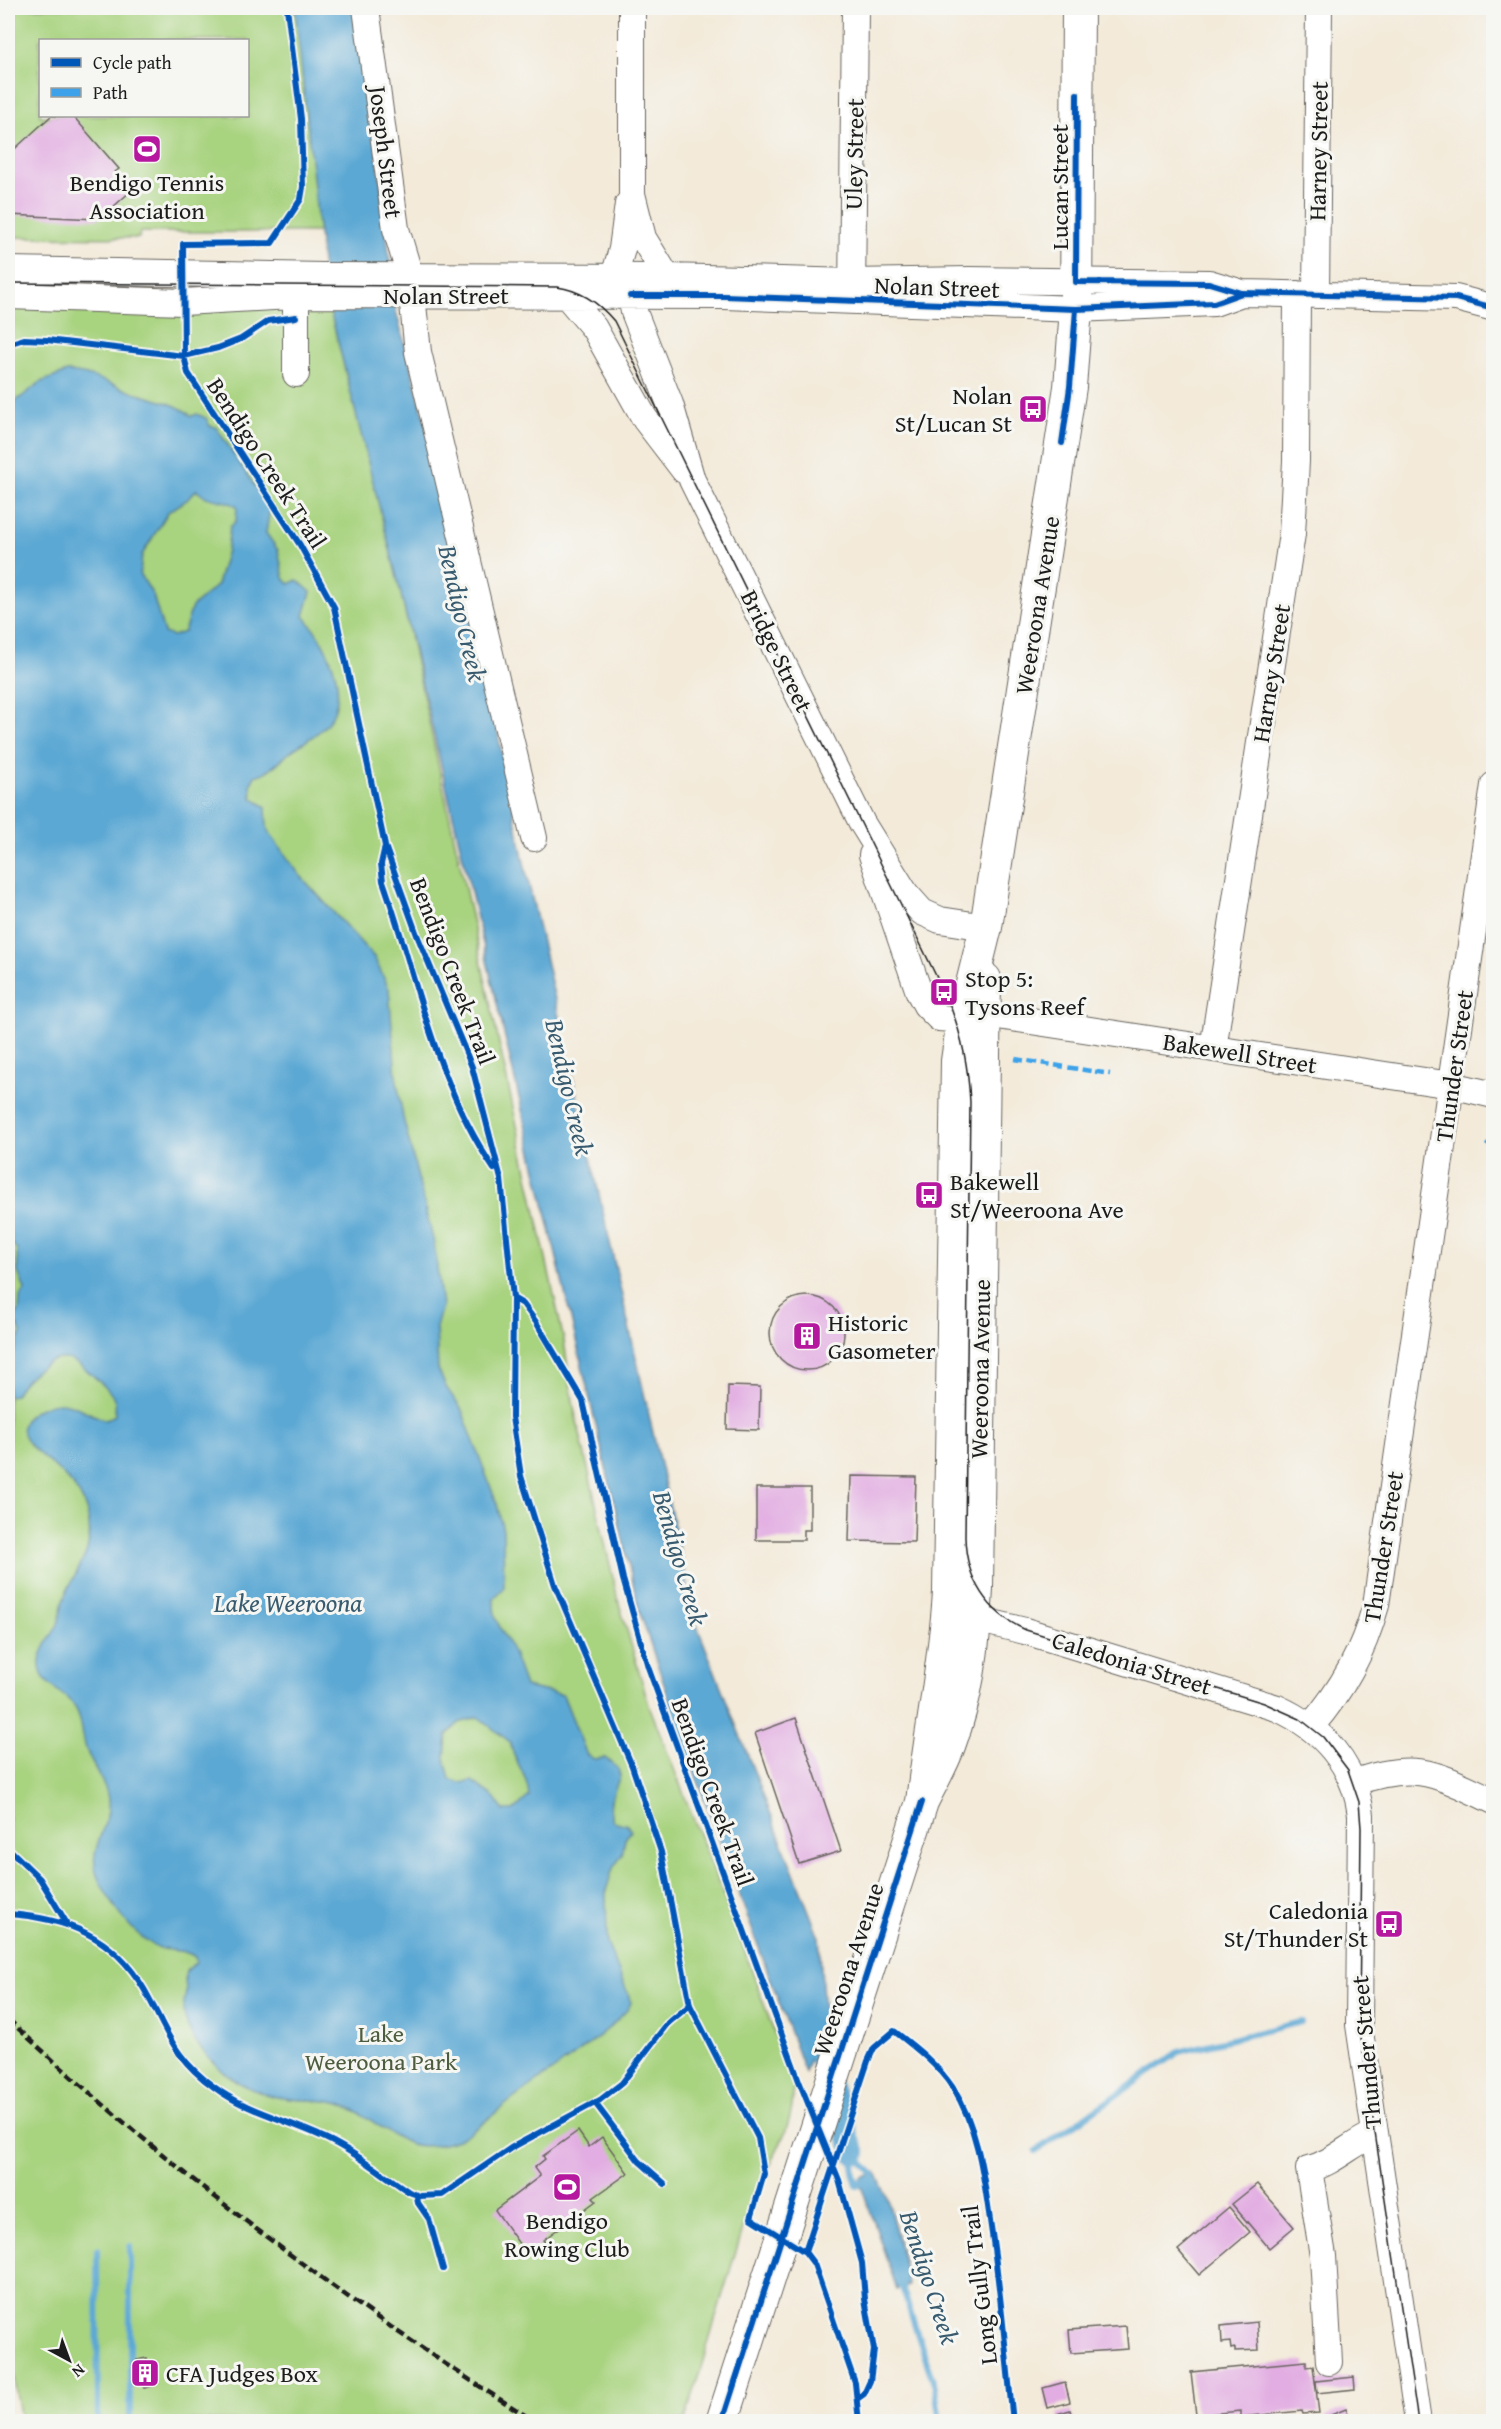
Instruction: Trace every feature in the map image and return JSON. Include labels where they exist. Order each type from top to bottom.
[{"type":"main road","name":"Lucan Street","points":[[1076,295],[1078,8]]},
{"type":"main road","name":"Weeroona Avenue","points":[[722,2421],[754,2330],[804,2162],[922,1802],[962,1617],[956,1088],[974,1017],[1065,421],[1076,295]]},
{"type":"main road","name":"Weeroona Avenue","points":[[740,2421],[754,2330]]},
{"type":"street","name":"Joseph Street","points":[[366,8],[402,285],[534,838]]},
{"type":"street","points":[[624,283],[624,239],[631,172],[632,8]]},
{"type":"street","name":"Uley Street","points":[[852,292],[855,8]]},
{"type":"street","name":"Harney Street","points":[[1213,1049],[1292,534],[1319,8]]},
{"type":"street","points":[[631,172],[636,215],[643,238],[667,277]]},
{"type":"street","name":"Nolan Street","points":[[8,270],[296,285],[624,283],[724,296],[852,292],[1076,295],[1214,303],[1242,293],[1306,294],[1456,298],[1494,308]]},
{"type":"street","name":"Nolan Street","points":[[402,285],[567,296],[624,283],[667,277],[852,292]]},
{"type":"street","name":"Bridge Street","points":[[624,283],[641,333],[670,404],[692,480],[862,823],[916,907],[940,921],[986,927]]},
{"type":"street","name":"Nolan Street","points":[[8,296],[183,302],[296,285]]},
{"type":"street","points":[[296,285],[296,374]]},
{"type":"street","name":"Nolan Street","points":[[1456,298],[1494,290]]},
{"type":"street","name":"Bridge Street","points":[[567,296],[589,321],[645,419],[692,480]]},
{"type":"street","name":"Thunder Street","points":[[1418,2421],[1359,2025],[1362,1828],[1359,1802],[1353,1783],[1332,1748],[1311,1726],[1341,1689],[1351,1671],[1368,1635],[1376,1605],[1494,785]]},
{"type":"street","name":"Bridge Street","points":[[862,823],[885,900],[922,1000],[939,1018],[974,1017]]},
{"type":"street","name":"Bakewell Street","points":[[974,1017],[1213,1049],[1451,1085],[1494,1095]]},
{"type":"street","name":"Caledonia Street","points":[[962,1617],[1025,1630],[1264,1703],[1311,1726]]},
{"type":"street","points":[[1353,1783],[1386,1772],[1420,1771],[1445,1778],[1494,1801]]},
{"type":"street","points":[[1329,2362],[1323,2256],[1309,2169],[1323,2165],[1352,2144],[1374,2134]]},
{"type":"green space","name":"Bendigo Tennis Association","points":[[8,8],[296,8],[320,232],[140,232],[139,238],[8,237]]},
{"type":"green space","name":"Lake Weeroona Park","points":[[329,306],[394,562],[564,1341],[574,1408],[618,1600],[649,1705],[743,1946],[793,2085],[793,2103],[784,2136],[748,2214],[685,2421],[21,2421],[8,2344],[8,308]]},
{"type":"water","points":[[295,8],[361,8],[395,307],[466,576],[523,858],[696,1623],[819,1937],[824,2014],[805,2073],[688,1755],[640,1613],[400,590],[329,306],[322,263]]},
{"type":"water","name":"Lake Weeroona","points":[[67,372],[76,373],[172,404],[192,416],[197,414],[206,418],[210,426],[216,427],[270,509],[266,533],[278,550],[284,578],[289,584],[297,580],[311,592],[304,616],[321,640],[334,669],[337,698],[334,712],[326,725],[318,732],[271,769],[255,776],[251,784],[252,798],[266,807],[267,827],[299,874],[374,957],[389,989],[396,1076],[403,1117],[434,1243],[442,1306],[436,1327],[438,1369],[446,1387],[462,1410],[497,1504],[503,1530],[504,1588],[494,1598],[496,1617],[513,1653],[525,1687],[563,1695],[587,1755],[594,1759],[605,1758],[618,1768],[620,1776],[612,1798],[611,1815],[613,1821],[627,1825],[631,1831],[625,1839],[622,1855],[613,1868],[606,1891],[607,1943],[631,2003],[616,2022],[588,2045],[472,2132],[445,2144],[426,2146],[408,2143],[358,2112],[334,2102],[290,2099],[262,2093],[227,2075],[207,2056],[191,2034],[184,2010],[185,1974],[190,1966],[196,1963],[195,1957],[187,1953],[160,1948],[142,1937],[119,1913],[102,1886],[96,1872],[95,1860],[96,1848],[107,1815],[106,1790],[87,1751],[75,1707],[50,1685],[40,1669],[43,1651],[58,1624],[64,1598],[87,1551],[89,1531],[85,1506],[80,1495],[65,1477],[28,1443],[23,1433],[23,1424],[31,1413],[57,1403],[73,1406],[106,1420],[115,1415],[115,1401],[101,1383],[78,1364],[66,1359],[51,1361],[44,1365],[23,1383],[15,1395],[8,1396],[8,1357],[14,1351],[21,1333],[18,1326],[8,1322],[8,1316],[19,1312],[20,1298],[25,1290],[18,1272],[17,1250],[8,1239],[8,407],[41,382]],"holes":[[[196,490],[210,498],[237,506],[236,521],[230,527],[227,550],[217,585],[192,607],[184,632],[173,636],[164,633],[153,595],[140,574],[142,555],[168,512],[187,500]],[[478,1717],[510,1742],[526,1781],[529,1796],[513,1811],[504,1811],[494,1797],[472,1781],[459,1783],[450,1779],[445,1758],[447,1735],[459,1723]]]},
{"type":"water","points":[[876,2172],[888,2200],[907,2277],[908,2285],[897,2289],[860,2182],[861,2178]]},
{"type":"building","name":"Bendigo Tennis Association","points":[[50,117],[74,117],[119,169],[115,172],[132,190],[97,219],[8,215],[8,155]]},
{"type":"building","name":"Historic Gasometer","points":[[807,1296],[828,1302],[838,1312],[844,1333],[838,1354],[828,1364],[807,1370],[786,1364],[776,1354],[770,1333],[776,1312],[786,1302]]},
{"type":"building","points":[[728,1386],[760,1387],[759,1430],[727,1429]]},
{"type":"building","points":[[851,1476],[916,1477],[914,1542],[849,1541]]},
{"type":"building","points":[[756,1488],[810,1488],[810,1530],[804,1530],[804,1540],[756,1540]]},
{"type":"building","points":[[796,1718],[841,1851],[799,1864],[755,1733]]},
{"type":"building","name":"Bendigo Rowing Club","points":[[578,2131],[589,2147],[602,2137],[628,2173],[593,2198],[596,2201],[543,2240],[545,2242],[527,2255],[495,2210],[540,2176],[534,2168],[545,2159],[543,2156]]},
{"type":"building","points":[[1257,2184],[1294,2227],[1269,2248],[1232,2204]]},
{"type":"building","points":[[1229,2207],[1250,2232],[1199,2275],[1178,2250]]},
{"type":"building","points":[[1257,2322],[1259,2350],[1235,2351],[1235,2348],[1231,2349],[1230,2342],[1222,2343],[1221,2326]]},
{"type":"building","points":[[1126,2326],[1128,2349],[1071,2353],[1069,2330]]},
{"type":"building","name":"CFA Judges Box","points":[[147,2358],[153,2386],[144,2388],[137,2360]]},
{"type":"building","points":[[1306,2361],[1306,2367],[1313,2366],[1319,2413],[1303,2414],[1302,2411],[1241,2417],[1241,2411],[1196,2415],[1191,2372]]},
{"type":"building","points":[[1354,2377],[1355,2389],[1317,2393],[1316,2381]]},
{"type":"building","points":[[1065,2382],[1070,2402],[1048,2408],[1043,2388]]},
{"type":"building","points":[[1346,2409],[1351,2421],[1328,2422],[1326,2417]]},
{"type":"building","points":[[1070,2410],[1074,2422],[1060,2422],[1057,2414]]},
{"type":"building","points":[[1188,2415],[1189,2422],[1140,2422],[1140,2420]]},
{"type":"waterway","name":"Bendigo Creek","points":[[804,2013],[855,2154]]},
{"type":"waterway","points":[[1036,2151],[1179,2052],[1301,2022]]},
{"type":"waterway","name":"Bendigo Creek","points":[[855,2154],[873,2174],[874,2180]]},
{"type":"waterway","name":"Bendigo Creek","points":[[855,2154],[853,2171],[857,2185],[863,2182],[868,2185]]},
{"type":"waterway","points":[[130,2247],[130,2422]]},
{"type":"waterway","points":[[97,2250],[98,2422]]},
{"type":"waterway","name":"Bendigo Creek","points":[[900,2281],[935,2387],[940,2422]]},
{"type":"tram line","points":[[8,283],[557,287],[574,291],[588,298],[614,321],[944,992],[959,1032],[970,1102],[965,1537],[969,1567],[974,1580],[981,1593],[1000,1614],[1026,1630],[1264,1703],[1300,1719],[1323,1737],[1348,1770],[1359,1802],[1361,1828],[1359,2025],[1418,2422]]},
{"type":"railway","points":[[8,2019],[133,2130],[262,2233],[396,2331],[536,2422]]},
{"type":"marked path","points":[[1015,1059],[1110,1074]]},
{"type":"marked path","points":[[1486,1143],[1494,1147]]},
{"type":"cycle path","name":"Bendigo Creek Trail","points":[[287,8],[301,119],[303,187],[301,199],[272,243],[183,244],[184,356],[188,373],[300,545],[334,607],[385,846],[417,935],[472,1067],[501,1179],[513,1298],[512,1417],[521,1476],[555,1585],[632,1766],[661,1852],[690,2005],[758,2138],[764,2174],[751,2218],[805,2252],[814,2264],[855,2383],[859,2422]]},
{"type":"cycle path","points":[[1077,94],[1076,282],[1209,283],[1242,293],[1456,298],[1494,308]]},
{"type":"cycle path","points":[[630,296],[724,296],[1076,309],[1214,303],[1242,293]]},
{"type":"cycle path","points":[[1062,443],[1070,387],[1076,309]]},
{"type":"cycle path","points":[[8,344],[24,339],[47,340],[184,356],[218,348],[241,339],[268,321],[296,317]]},
{"type":"cycle path","points":[[385,846],[381,864],[383,881],[429,1029],[456,1101],[494,1169]]},
{"type":"cycle path","name":"Bendigo Creek Trail","points":[[513,1298],[523,1304],[536,1322],[583,1401],[623,1579],[648,1667],[799,2081],[839,2180],[862,2263],[865,2299],[874,2350],[870,2381],[864,2394],[857,2399]]},
{"type":"cycle path","points":[[722,2422],[922,1802]]},
{"type":"cycle path","points":[[8,1848],[40,1879],[66,1922]]},
{"type":"cycle path","points":[[8,1914],[49,1920],[86,1933],[103,1943],[132,1971],[172,2042],[200,2076],[240,2103],[336,2144],[358,2156],[409,2192],[420,2196],[442,2195],[511,2148],[600,2100],[622,2083],[667,2024],[690,2005]]},
{"type":"cycle path","name":"Long Gully Trail","points":[[805,2252],[868,2061],[874,2048],[894,2031],[926,2057],[947,2079],[962,2104],[975,2138],[995,2251],[1013,2422]]},
{"type":"cycle path","points":[[595,2103],[639,2161],[665,2184]]},
{"type":"cycle path","points":[[417,2196],[418,2203],[429,2219],[443,2269]]},
{"type":"place","name":"Bendigo Tennis Association","points":[[147,149]]},
{"type":"place","name":"Nolan St/Lucan St","points":[[1033,409]]},
{"type":"place","name":"Stop 5: Tysons Reef","points":[[944,992]]},
{"type":"place","name":"Bakewell St/Weeroona Ave","points":[[929,1195]]},
{"type":"place","name":"Historic Gasometer","points":[[807,1336]]},
{"type":"place","name":"Caledonia St/Thunder St","points":[[1389,1924]]},
{"type":"place","name":"Bendigo Rowing Club","points":[[567,2187]]},
{"type":"place","name":"CFA Judges Box","points":[[145,2373]]}]
